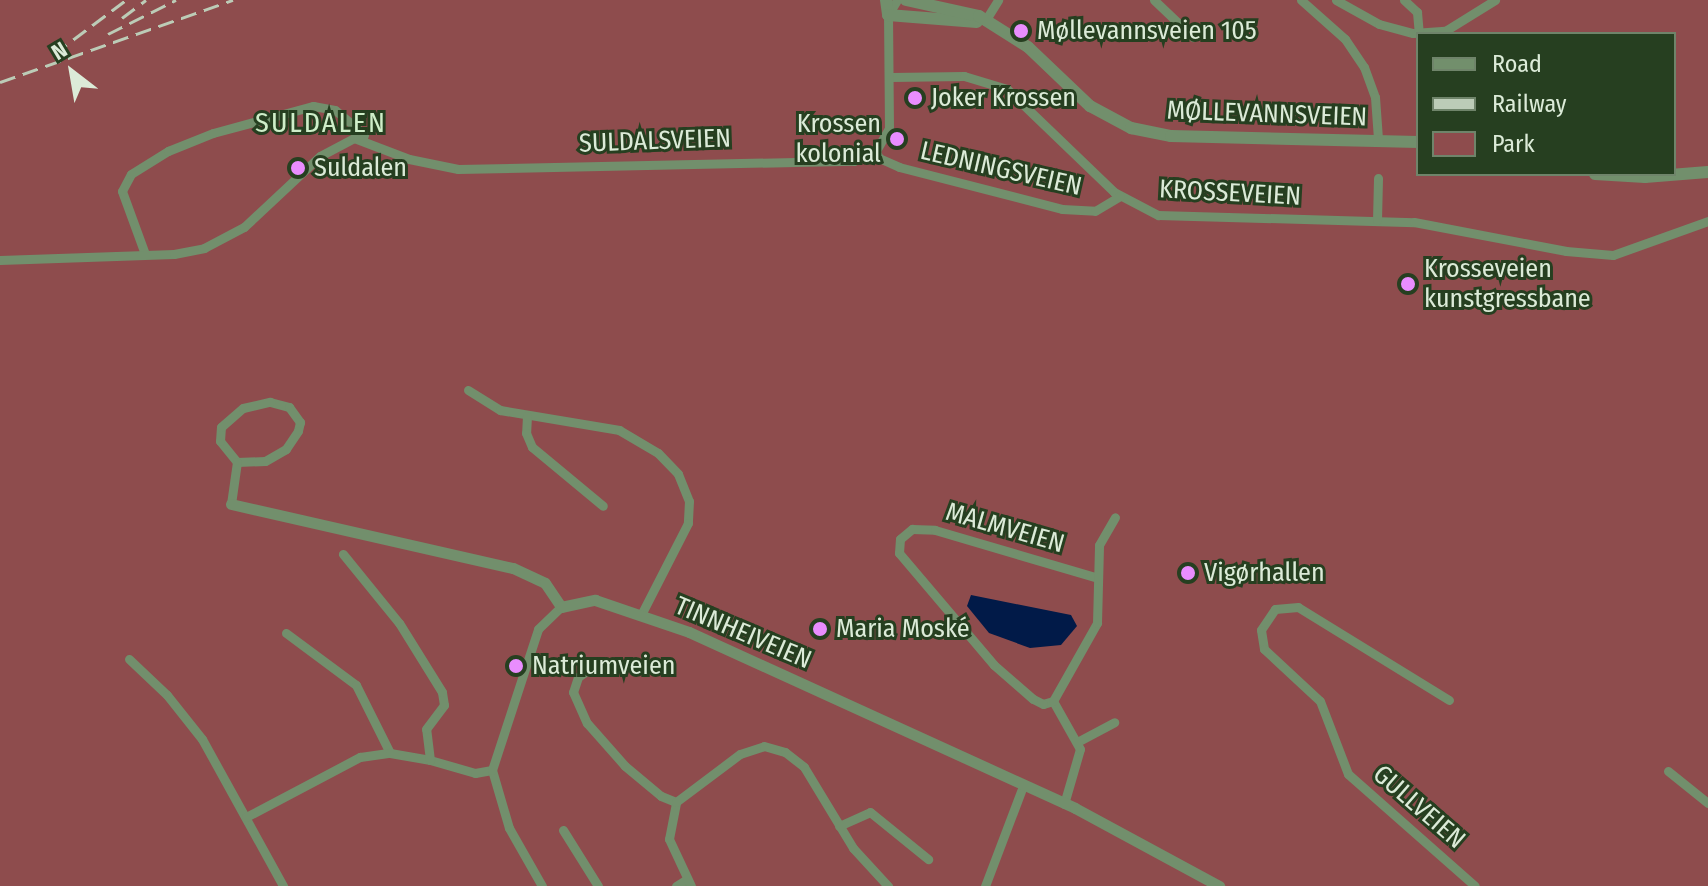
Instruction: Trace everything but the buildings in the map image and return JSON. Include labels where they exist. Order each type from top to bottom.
[{"type":"main road","points":[[886,0],[888,15],[985,21]]},
{"type":"main road","name":"MØLLEVANNSVEIEN","points":[[906,0],[969,11],[1028,47],[1090,106],[1131,128],[1187,137],[1416,142]]},
{"type":"main road","points":[[1676,173],[1708,172]]},
{"type":"street","points":[[875,150],[890,122],[888,15],[897,0]]},
{"type":"street","points":[[985,21],[998,0]]},
{"type":"street","points":[[1154,0],[1193,37]]},
{"type":"street","points":[[1301,0],[1345,39],[1364,67],[1375,97],[1378,139]]},
{"type":"street","points":[[1336,0],[1390,28],[1416,32]]},
{"type":"street","points":[[1404,0],[1417,12],[1419,32]]},
{"type":"street","points":[[1425,32],[1458,26],[1490,1]]},
{"type":"street","name":"KROSSEVEIEN","points":[[891,73],[964,76],[1007,89],[1120,196],[1150,212],[1186,217],[1377,220],[1435,225],[1566,251],[1613,255],[1708,221]]},
{"type":"street","points":[[0,260],[145,254],[190,252],[219,243],[320,156],[363,138],[344,117],[313,106],[213,133],[143,166],[122,191],[145,254]]},
{"type":"street","name":"SULDALSVEIEN","points":[[363,138],[409,159],[458,169],[845,162],[875,150]]},
{"type":"street","name":"LEDNINGSVEIEN","points":[[875,150],[879,158],[899,167],[1062,209],[1095,211],[1120,196]]},
{"type":"street","points":[[1377,220],[1378,178]]},
{"type":"street","points":[[468,390],[487,406],[527,416],[619,430],[658,453],[681,477],[689,501],[688,523],[641,615]]},
{"type":"street","points":[[237,462],[265,461],[286,449],[298,431],[296,414],[270,402],[243,408],[226,421],[218,434],[237,462],[231,504],[513,568],[545,583],[561,607],[538,629],[492,770],[509,828],[542,886]]},
{"type":"street","points":[[527,416],[526,433],[532,447],[603,506]]},
{"type":"street","name":"MALMVEIEN","points":[[1095,577],[935,530],[912,529],[900,539],[899,553],[994,665],[1043,704],[1053,701],[1097,623],[1095,577],[1099,545],[1115,517]]},
{"type":"street","points":[[343,554],[399,623],[442,692],[444,705],[426,729],[430,760]]},
{"type":"street","name":"TINNHEIVEIEN","points":[[561,607],[595,600],[746,656],[1064,804],[1219,886]]},
{"type":"street","name":"GULLVEIEN","points":[[1449,700],[1298,607],[1275,609],[1261,630],[1264,649],[1301,680],[1327,713],[1348,774],[1475,886]]},
{"type":"street","points":[[286,633],[356,685],[390,753]]},
{"type":"street","points":[[129,659],[192,725],[283,886]]},
{"type":"street","points":[[588,670],[578,677],[573,692],[587,723],[625,766],[661,796],[676,802]]},
{"type":"street","points":[[1053,701],[1079,741],[1079,764],[1064,804]]},
{"type":"street","points":[[1079,741],[1114,722]]},
{"type":"street","points":[[676,886],[689,883],[669,839],[676,802],[740,754],[774,746],[804,767],[839,826],[888,886]]},
{"type":"street","points":[[246,817],[332,768],[390,753],[475,773],[492,770]]},
{"type":"street","points":[[1668,771],[1708,803]]},
{"type":"street","points":[[985,886],[1023,786]]},
{"type":"street","points":[[839,826],[870,812],[928,859]]},
{"type":"street","points":[[563,830],[598,886]]},
{"type":"green space","points":[[0,0],[1708,0],[1708,886],[0,886]]},
{"type":"water","points":[[971,595],[1071,615],[1077,626],[1061,645],[1030,648],[989,633],[967,606]]},
{"type":"railway","points":[[54,54],[126,0]]},
{"type":"railway","points":[[122,18],[146,0]]},
{"type":"railway","points":[[108,34],[176,0]]},
{"type":"railway","points":[[0,82],[233,0]]},
{"type":"place","name":"Møllevannsveien 105","points":[[1021,31]]},
{"type":"place","name":"Joker Krossen","points":[[915,98]]},
{"type":"place","name":"Krossen kolonial","points":[[897,139]]},
{"type":"place","name":"Suldalen","points":[[298,168]]},
{"type":"place","name":"Krosseveien kunstgressbane","points":[[1408,284]]},
{"type":"place","name":"Vigørhallen","points":[[1188,573]]},
{"type":"place","name":"Maria Moské","points":[[820,629]]},
{"type":"place","name":"Natriumveien","points":[[516,666]]},
{"type":"district","name":"SULDALEN","points":[[321,123]]}]
